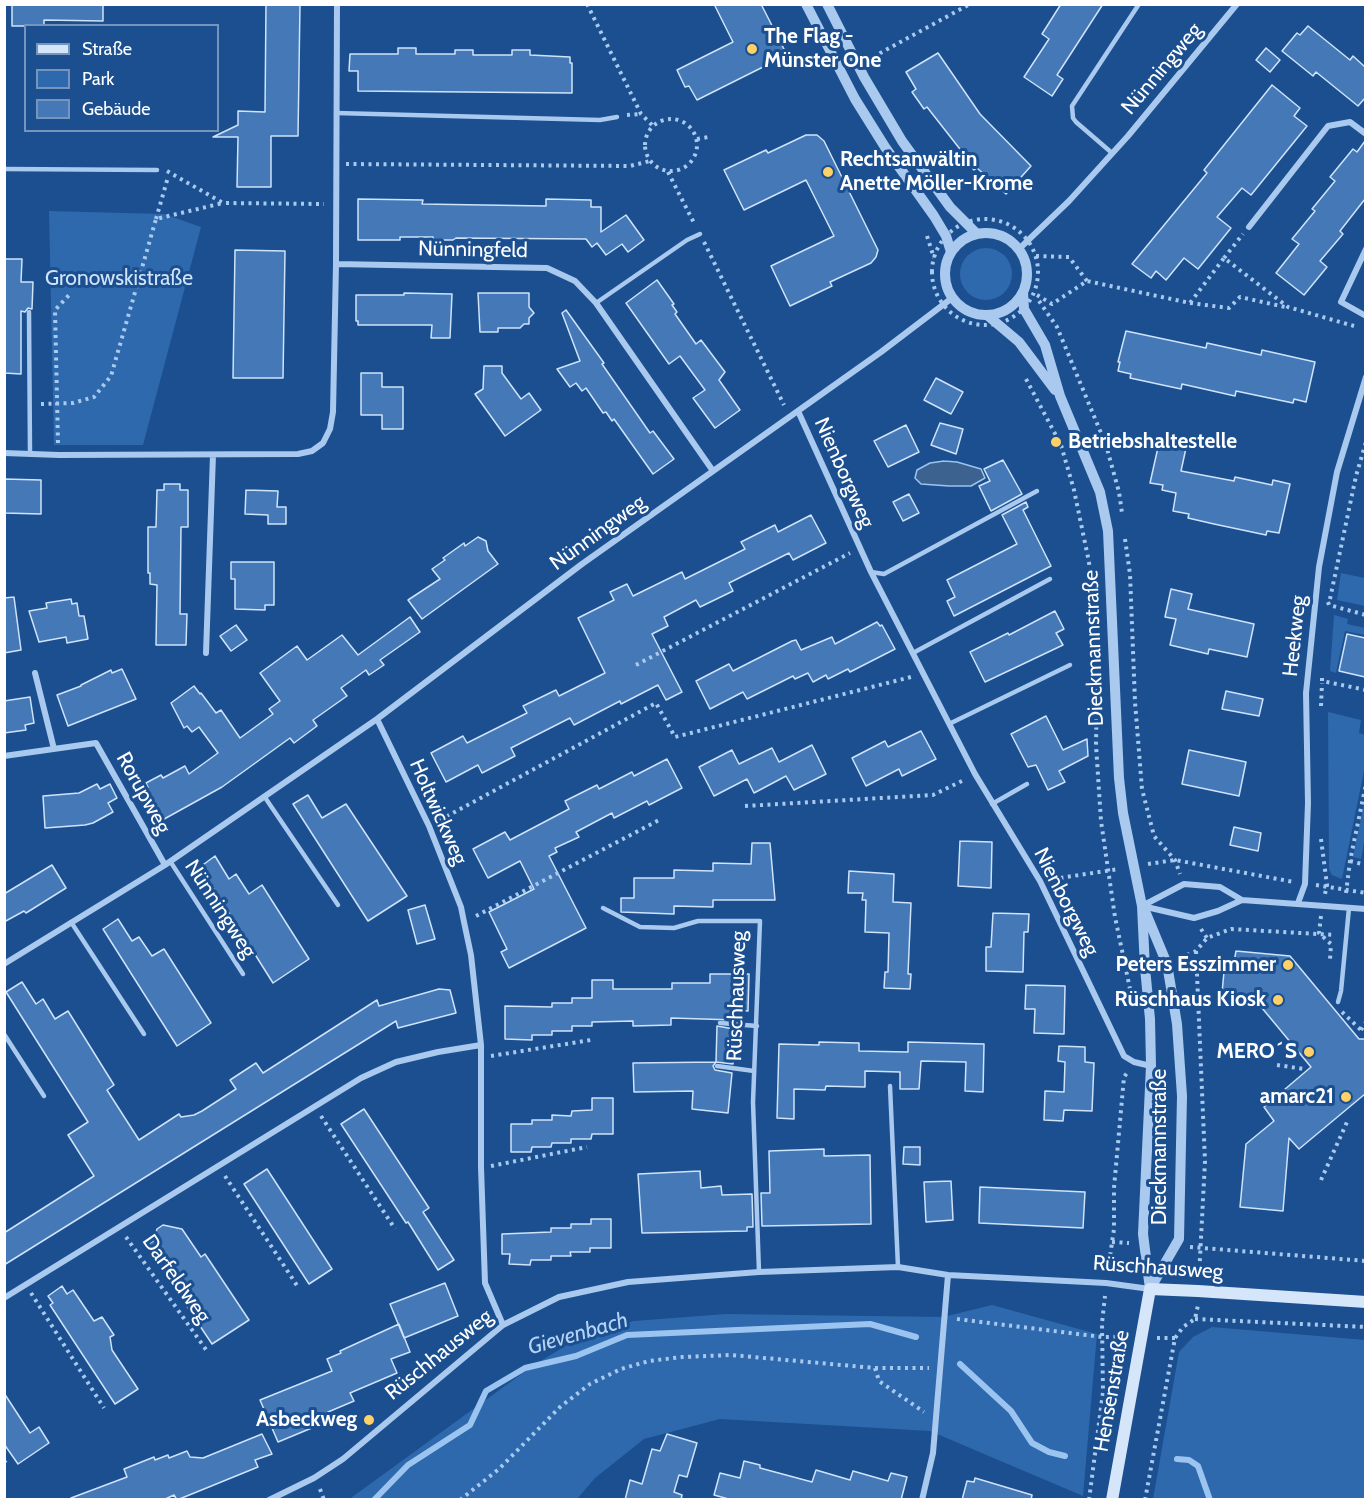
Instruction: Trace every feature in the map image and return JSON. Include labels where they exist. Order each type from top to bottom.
[{"type":"main road","name":"Rüschhausweg","points":[[1150,1289],[1198,1290],[1365,1302]]},
{"type":"main road","name":"Hensenstraße","points":[[1112,1500],[1150,1289]]},
{"type":"street","points":[[4,453],[59,455],[298,454],[312,451],[323,443],[330,429],[333,412],[337,4]]},
{"type":"street","points":[[806,4],[869,122],[945,236],[951,252]]},
{"type":"street","points":[[827,4],[890,122],[936,189],[977,234]]},
{"type":"street","name":"Nünningweg","points":[[1019,249],[1069,201],[1112,153],[1237,4]]},
{"type":"street","points":[[1249,227],[1328,126],[1350,122],[1365,134]]},
{"type":"street","points":[[952,298],[947,287],[946,263],[958,243],[977,234],[989,233],[1000,235],[1019,249]]},
{"type":"street","name":"Dieckmannstraße","points":[[1019,249],[1027,270],[1023,292],[1024,309],[1045,345],[1060,396],[1077,432],[1100,492],[1108,531],[1119,778],[1123,813],[1142,906],[1150,1019],[1151,1066],[1143,1234],[1150,1289]]},
{"type":"street","points":[[1365,249],[1341,302],[1365,316]]},
{"type":"street","name":"Nünningfeld","points":[[336,264],[546,268],[575,281],[596,303],[713,471]]},
{"type":"street","points":[[987,320],[1008,309],[1023,292]]},
{"type":"street","name":"Nünningweg","points":[[4,964],[167,863],[377,718],[582,564],[798,411],[952,298]]},
{"type":"street","name":"Dieckmannstraße","points":[[952,298],[962,308],[999,324],[1019,342],[1060,396]]},
{"type":"street","name":"Heekweg","points":[[1298,903],[1305,884],[1308,803],[1306,693],[1318,567],[1337,472],[1365,376]]},
{"type":"street","name":"Nienborgweg","points":[[798,411],[870,572],[975,774],[1040,881],[1124,1056],[1134,1062],[1151,1066]]},
{"type":"street","points":[[206,653],[213,455]]},
{"type":"street","points":[[35,673],[54,749]]},
{"type":"street","name":"Holtwickweg","points":[[377,718],[429,826],[461,907],[471,955],[482,1058],[485,1283],[503,1326]]},
{"type":"street","name":"Rorupweg","points":[[4,756],[96,743],[167,863]]},
{"type":"street","points":[[1142,906],[1184,884],[1220,887],[1242,900],[1365,909]]},
{"type":"street","points":[[1142,906],[1194,918],[1218,911],[1242,900]]},
{"type":"street","name":"Dieckmannstraße","points":[[1142,906],[1167,964],[1177,1024],[1182,1096],[1179,1239],[1150,1289]]},
{"type":"street","name":"Darfeldweg","points":[[4,1298],[361,1078],[396,1062],[481,1045]]},
{"type":"street","name":"Rüschhausweg","points":[[269,1500],[306,1482],[343,1459],[503,1326],[560,1298],[628,1282],[759,1272],[898,1267],[948,1275],[1106,1284],[1150,1289]]},
{"type":"street","points":[[922,1500],[933,1454],[948,1275]]},
{"type":"lane","points":[[1112,153],[1076,122],[1073,118],[1072,106],[1139,4]]},
{"type":"lane","points":[[336,113],[600,120],[617,117]]},
{"type":"lane","points":[[4,169],[157,170]]},
{"type":"lane","points":[[596,303],[687,240],[700,234]]},
{"type":"lane","points":[[29,312],[30,453]]},
{"type":"lane","points":[[870,572],[884,574],[1036,491]]},
{"type":"lane","points":[[913,652],[1050,579]]},
{"type":"lane","points":[[950,724],[1070,665]]},
{"type":"lane","points":[[992,804],[1027,784]]},
{"type":"lane","points":[[264,796],[338,905]]},
{"type":"lane","name":"Nünningweg","points":[[167,863],[243,974]]},
{"type":"lane","name":"Rüschhausweg","points":[[603,908],[640,927],[674,928],[698,921],[760,921],[753,1102],[759,1272]]},
{"type":"lane","points":[[1338,1002],[1349,908]]},
{"type":"lane","points":[[72,922],[144,1034]]},
{"type":"lane","points":[[720,1023],[757,1026]]},
{"type":"lane","points":[[4,1034],[44,1096]]},
{"type":"lane","points":[[717,1066],[754,1071]]},
{"type":"lane","points":[[891,1086],[898,1267]]},
{"type":"path","points":[[587,4],[641,114],[653,126]]},
{"type":"path","points":[[873,57],[970,4]]},
{"type":"path","points":[[868,48],[877,66]]},
{"type":"path","points":[[670,118],[679,120],[694,130],[697,139],[696,156],[691,163],[676,171],[661,170],[650,161],[645,147],[648,132],[653,126],[670,118]]},
{"type":"path","points":[[697,139],[708,137]]},
{"type":"path","points":[[336,164],[630,166],[650,161]]},
{"type":"path","points":[[157,170],[170,171],[223,203]]},
{"type":"path","points":[[31,404],[73,403],[94,398],[111,376],[170,171]]},
{"type":"path","points":[[668,172],[790,416]]},
{"type":"path","points":[[156,219],[223,203],[336,204]]},
{"type":"path","points":[[978,214],[983,219]]},
{"type":"path","points":[[983,219],[1007,224],[1028,240],[1036,256],[1038,274],[1034,293],[1024,309],[1013,318],[999,324],[987,320],[974,324],[961,320],[943,305],[936,293],[932,280],[934,258],[945,236],[965,223],[983,219]]},
{"type":"path","points":[[1190,303],[1249,227]]},
{"type":"path","points":[[1036,256],[1069,256],[1087,281],[1190,303],[1229,308],[1240,297],[1359,327]]},
{"type":"path","points":[[1224,258],[1288,308]]},
{"type":"path","points":[[1034,293],[1052,304],[1087,281]]},
{"type":"path","points":[[59,455],[55,310],[71,293]]},
{"type":"path","points":[[987,320],[994,335]]},
{"type":"path","points":[[1022,371],[1061,445],[1074,490],[1089,562],[1097,683],[1096,745],[1101,821],[1115,917]]},
{"type":"path","points":[[1328,616],[1365,442]]},
{"type":"path","name":"Nienborgweg","points":[[636,665],[859,548]]},
{"type":"path","points":[[1326,596],[1329,605]]},
{"type":"path","points":[[1329,605],[1365,615]]},
{"type":"path","points":[[1323,670],[1322,681],[1365,690]]},
{"type":"path","points":[[429,826],[657,703],[675,737],[924,674]]},
{"type":"path","points":[[745,806],[933,795],[975,774]]},
{"type":"path","points":[[1349,908],[1345,891],[1365,784]]},
{"type":"path","points":[[464,922],[661,819]]},
{"type":"path","points":[[1040,881],[1175,860],[1365,893]]},
{"type":"path","points":[[1175,860],[1184,884]]},
{"type":"path","points":[[1350,861],[1365,865]]},
{"type":"path","points":[[1319,933],[1323,906]]},
{"type":"path","points":[[1194,918],[1207,938]]},
{"type":"path","points":[[1167,964],[1196,951],[1207,938],[1231,929],[1319,933],[1346,937]]},
{"type":"path","points":[[1319,933],[1331,944]]},
{"type":"path","points":[[1145,1500],[1175,1338],[1183,1327],[1195,1319],[1198,1311],[1205,1161],[1196,951]]},
{"type":"path","points":[[1365,1022],[1361,1030],[1365,1028]]},
{"type":"path","points":[[482,1058],[591,1040]]},
{"type":"path","points":[[1276,1065],[1304,1070]]},
{"type":"path","points":[[314,1105],[395,1229]]},
{"type":"path","points":[[1321,1180],[1347,1122]]},
{"type":"path","points":[[482,1167],[587,1147]]},
{"type":"path","points":[[218,1165],[298,1287]]},
{"type":"path","name":"Darfeldweg","points":[[119,1227],[207,1351]]},
{"type":"path","points":[[1089,1500],[1103,1392],[1102,1337],[1106,1284],[1114,1229]]},
{"type":"path","name":"Rüschhausweg","points":[[1112,1242],[1144,1244]]},
{"type":"path","name":"Rüschhausweg","points":[[1175,1246],[1365,1261]]},
{"type":"path","points":[[25,1285],[104,1408]]},
{"type":"path","points":[[944,1317],[1102,1337]]},
{"type":"path","points":[[1195,1319],[1365,1327]]},
{"type":"path","points":[[462,1499],[499,1469],[560,1407],[590,1384],[621,1369],[649,1361],[731,1354],[875,1368],[939,1369]]},
{"type":"path","points":[[875,1368],[879,1381],[925,1412],[936,1416]]},
{"type":"green space","name":"Gronowskistraße","points":[[49,211],[164,214],[201,227],[143,445],[54,445]]},
{"type":"green space","points":[[981,248],[991,248],[1005,255],[1012,274],[1005,293],[991,300],[981,300],[971,296],[964,289],[960,279],[960,269],[964,259],[971,252]]},
{"type":"green space","points":[[1341,573],[1365,578],[1365,606],[1337,600]]},
{"type":"green space","points":[[1334,615],[1348,619],[1347,624],[1366,628],[1365,635],[1345,631],[1336,673],[1330,671]]},
{"type":"green space","points":[[1328,712],[1361,720],[1359,733],[1365,735],[1365,766],[1342,879],[1332,875],[1329,869]]},
{"type":"green space","points":[[1365,799],[1365,837],[1361,859],[1353,857]]},
{"type":"green space","points":[[992,1305],[1097,1334],[1083,1496],[930,1431],[720,1419],[644,1439],[595,1478],[577,1499],[348,1500],[531,1367],[585,1334],[634,1321],[725,1314],[943,1317]]},
{"type":"green space","points":[[1212,1327],[1365,1340],[1365,1499],[1153,1499],[1179,1352],[1193,1337]]},
{"type":"shaded area","points":[[944,461],[981,469],[985,478],[971,486],[949,486],[921,484],[915,478],[917,470],[930,463]]},
{"type":"building","points":[[12,4],[103,4],[103,21],[44,20],[44,24],[12,26]]},
{"type":"building","points":[[266,4],[300,4],[298,136],[271,136],[271,187],[237,187],[238,137],[213,137],[238,125],[238,111],[265,112]]},
{"type":"building","name":"The Flag - Münster One","points":[[714,4],[761,4],[787,55],[697,100],[689,86],[685,87],[677,70],[733,42]]},
{"type":"building","points":[[1061,4],[1103,4],[1057,75],[1063,79],[1052,96],[1024,77],[1049,39],[1042,34]]},
{"type":"building","points":[[1308,26],[1350,60],[1353,56],[1365,67],[1365,98],[1358,106],[1316,72],[1313,76],[1282,51],[1297,33],[1300,35]]},
{"type":"building","points":[[398,48],[416,48],[416,54],[455,54],[455,50],[473,50],[473,55],[512,55],[512,50],[530,50],[530,55],[570,57],[572,93],[358,91],[358,71],[349,71],[350,54],[398,54]]},
{"type":"building","points":[[1266,48],[1280,60],[1270,72],[1256,60]]},
{"type":"building","points":[[938,53],[980,114],[1031,166],[1006,194],[977,168],[974,170],[960,155],[963,153],[927,107],[924,109],[912,92],[916,89],[906,72]]},
{"type":"building","points":[[1272,85],[1300,108],[1294,116],[1307,126],[1251,195],[1242,188],[1217,217],[1231,228],[1198,269],[1184,258],[1166,280],[1156,271],[1151,278],[1132,264],[1207,173],[1204,170]]},
{"type":"building","points":[[806,135],[817,135],[824,141],[878,250],[871,263],[830,282],[832,286],[790,306],[771,266],[834,236],[806,180],[744,210],[724,170],[766,150],[768,153]]},
{"type":"building","points":[[1365,141],[1365,199],[1340,231],[1343,234],[1320,261],[1327,267],[1304,295],[1276,273],[1299,244],[1292,239],[1315,211],[1312,209],[1335,181],[1330,177],[1353,149],[1357,152]]},
{"type":"building","points":[[358,199],[423,200],[422,204],[546,206],[546,199],[591,200],[591,207],[601,207],[601,232],[626,215],[644,240],[628,252],[622,244],[606,255],[597,243],[592,247],[586,239],[456,238],[433,240],[433,237],[400,237],[400,240],[358,240]]},
{"type":"building","points":[[235,250],[285,251],[283,378],[233,378]]},
{"type":"building","points":[[4,259],[22,259],[21,282],[33,282],[32,309],[21,311],[21,374],[4,373]]},
{"type":"building","points":[[657,280],[674,304],[672,305],[677,312],[675,314],[696,344],[701,340],[725,372],[719,380],[740,410],[715,428],[693,398],[705,390],[680,356],[669,364],[626,303]]},
{"type":"building","points":[[404,293],[452,294],[450,338],[431,338],[432,325],[358,325],[356,295],[404,295]]},
{"type":"building","points":[[478,293],[529,293],[529,307],[534,313],[529,318],[529,324],[524,324],[520,328],[498,328],[498,332],[480,332]]},
{"type":"building","points":[[566,310],[650,433],[653,431],[674,459],[653,474],[614,419],[612,421],[606,412],[603,413],[586,388],[582,391],[576,383],[570,387],[557,369],[580,361],[562,313]]},
{"type":"building","points":[[1126,331],[1206,348],[1207,343],[1261,355],[1262,350],[1315,362],[1306,402],[1294,399],[1293,403],[1236,391],[1235,396],[1182,384],[1181,389],[1130,378],[1131,374],[1118,371]]},
{"type":"building","points":[[484,366],[502,366],[502,373],[521,399],[529,393],[541,410],[505,436],[475,394],[483,389]]},
{"type":"building","points":[[361,373],[382,373],[382,387],[403,387],[403,429],[382,429],[382,415],[361,415]]},
{"type":"building","points":[[936,378],[963,392],[951,414],[924,400]]},
{"type":"building","points":[[940,423],[963,429],[956,454],[931,445]]},
{"type":"building","points":[[906,425],[919,452],[888,467],[874,441]]},
{"type":"building","points":[[1159,443],[1186,448],[1181,471],[1234,481],[1235,477],[1272,485],[1273,480],[1290,484],[1279,533],[1267,531],[1266,535],[1188,518],[1189,514],[1173,511],[1176,493],[1162,490],[1163,485],[1150,483]]},
{"type":"building","points":[[1003,460],[1022,494],[991,511],[979,486],[990,481],[984,469]]},
{"type":"building","points":[[4,479],[41,480],[41,514],[4,513]]},
{"type":"building","points":[[164,484],[180,484],[180,490],[188,490],[188,527],[181,527],[180,614],[187,614],[186,645],[156,645],[157,585],[150,584],[150,573],[148,573],[148,527],[156,527],[157,490],[164,490]]},
{"type":"building","points":[[246,490],[278,491],[277,507],[286,507],[286,524],[268,524],[268,515],[245,514]]},
{"type":"building","points":[[909,494],[919,513],[903,521],[893,502]]},
{"type":"building","points":[[1026,502],[1028,507],[1023,510],[1051,566],[954,616],[947,601],[955,597],[947,580],[1017,544],[1002,515]]},
{"type":"building","points":[[811,515],[826,543],[793,560],[789,553],[729,583],[733,591],[700,607],[696,600],[664,617],[668,626],[652,634],[682,692],[666,700],[658,685],[621,704],[620,701],[574,725],[570,718],[511,748],[515,756],[482,773],[478,765],[446,782],[431,753],[463,736],[467,743],[527,713],[523,706],[556,690],[559,696],[605,673],[578,618],[614,600],[610,592],[627,584],[633,596],[682,572],[685,579],[745,549],[741,542],[775,525],[778,532]]},
{"type":"building","points":[[478,537],[486,541],[488,551],[498,564],[422,619],[408,600],[440,579],[432,569],[445,560],[443,558],[464,543],[465,546]]},
{"type":"building","points":[[231,562],[274,562],[274,605],[265,605],[265,610],[235,609],[235,579],[231,579]]},
{"type":"building","points":[[1171,589],[1192,594],[1188,609],[1254,624],[1247,657],[1209,649],[1208,654],[1170,645],[1176,619],[1165,617]]},
{"type":"building","points":[[14,597],[21,650],[4,653],[4,598]]},
{"type":"building","points":[[71,599],[72,604],[77,603],[79,616],[84,616],[88,639],[67,643],[66,637],[39,642],[29,611],[47,608],[46,603]]},
{"type":"building","points":[[1055,611],[1064,629],[1056,633],[1063,645],[985,682],[970,652]]},
{"type":"building","points":[[410,617],[420,632],[380,660],[384,665],[369,675],[366,670],[341,688],[347,696],[313,720],[317,726],[294,743],[290,738],[222,787],[157,823],[140,791],[148,787],[146,783],[161,775],[163,778],[185,766],[189,774],[218,753],[199,727],[192,732],[187,726],[184,728],[171,703],[194,686],[216,713],[221,710],[240,738],[273,714],[269,709],[280,701],[260,673],[297,646],[307,660],[342,635],[358,655]]},
{"type":"building","points":[[877,622],[880,626],[882,625],[895,649],[850,672],[848,669],[828,679],[826,675],[813,682],[808,673],[795,679],[793,676],[747,699],[743,692],[710,709],[696,681],[729,664],[733,671],[792,641],[796,640],[801,650],[832,637],[835,644]]},
{"type":"building","points":[[236,625],[247,640],[231,651],[220,636]]},
{"type":"building","points":[[1347,634],[1365,638],[1365,677],[1339,671]]},
{"type":"building","points":[[122,669],[136,699],[68,726],[57,695],[81,686],[111,670],[112,673]]},
{"type":"building","points":[[1226,691],[1263,699],[1259,716],[1222,709]]},
{"type":"building","points":[[30,697],[34,723],[25,725],[26,730],[4,733],[4,701]]},
{"type":"building","points":[[1046,716],[1063,750],[1087,739],[1088,756],[1059,771],[1065,782],[1048,790],[1036,765],[1028,767],[1011,734]]},
{"type":"building","points":[[921,731],[936,759],[902,776],[899,769],[866,786],[852,758],[885,741],[888,747]]},
{"type":"building","points":[[812,745],[826,774],[794,790],[786,776],[754,793],[747,779],[714,796],[699,767],[732,750],[739,764],[772,748],[779,762]]},
{"type":"building","points":[[1189,750],[1246,762],[1239,796],[1182,784]]},
{"type":"building","points":[[667,759],[682,788],[649,805],[647,801],[614,818],[612,813],[576,832],[579,837],[555,848],[557,852],[549,856],[586,928],[509,968],[501,952],[507,949],[489,912],[534,889],[520,861],[488,878],[473,849],[505,832],[510,840],[569,809],[565,801],[597,785],[599,789],[632,772],[634,776]]},
{"type":"building","points":[[97,784],[100,789],[110,784],[117,798],[108,803],[113,812],[85,825],[45,828],[43,796],[79,793]]},
{"type":"building","points":[[308,795],[322,818],[346,804],[407,896],[368,921],[293,804]]},
{"type":"building","points":[[1234,827],[1261,833],[1258,851],[1230,845]]},
{"type":"building","points":[[960,841],[992,842],[991,888],[958,886]]},
{"type":"building","points":[[752,843],[770,843],[775,900],[713,900],[713,907],[674,906],[674,914],[621,912],[621,898],[634,898],[634,878],[674,878],[674,870],[713,871],[713,863],[751,864]]},
{"type":"building","points":[[215,856],[229,879],[236,874],[249,894],[262,885],[309,959],[273,983],[200,867]]},
{"type":"building","points":[[52,865],[66,888],[26,913],[24,911],[4,922],[4,894]]},
{"type":"building","points":[[849,871],[894,874],[893,902],[911,903],[908,974],[911,974],[910,989],[884,988],[885,972],[888,972],[889,933],[865,932],[866,900],[862,900],[863,893],[848,893]]},
{"type":"building","points":[[425,905],[435,939],[417,944],[408,910]]},
{"type":"building","points":[[993,913],[1029,914],[1028,932],[1024,932],[1023,972],[986,971],[986,947],[991,947]]},
{"type":"building","points":[[118,919],[132,941],[139,937],[152,956],[164,949],[211,1023],[177,1046],[103,929]]},
{"type":"building","points":[[1236,951],[1290,956],[1359,1039],[1365,1039],[1365,1094],[1299,1149],[1289,1138],[1283,1211],[1240,1207],[1246,1144],[1274,1121],[1264,1107],[1311,1067],[1262,1008],[1231,1005],[1232,994],[1222,993],[1225,961],[1234,962]]},
{"type":"building","points":[[710,974],[749,974],[748,1011],[735,1010],[735,1020],[671,1018],[671,1025],[633,1026],[633,1021],[592,1022],[592,1026],[572,1026],[572,1031],[552,1031],[552,1035],[532,1035],[532,1040],[505,1039],[505,1006],[552,1007],[552,1003],[572,1003],[572,998],[592,998],[592,980],[613,980],[613,989],[672,989],[672,983],[710,983]]},
{"type":"building","points":[[22,982],[36,1004],[43,999],[55,1019],[68,1011],[114,1085],[107,1090],[139,1140],[179,1114],[181,1117],[194,1115],[236,1089],[230,1080],[256,1063],[263,1073],[377,1000],[379,1006],[439,989],[450,990],[456,1013],[398,1028],[396,1021],[4,1265],[4,1233],[94,1176],[68,1135],[88,1122],[6,992]]},
{"type":"building","points":[[1026,985],[1065,986],[1064,1034],[1034,1033],[1035,1009],[1025,1009]]},
{"type":"building","points":[[717,1026],[734,1029],[733,1064],[716,1062]]},
{"type":"building","points":[[819,1042],[859,1043],[859,1051],[908,1052],[908,1042],[984,1044],[983,1092],[965,1091],[966,1062],[921,1061],[919,1089],[900,1089],[900,1072],[865,1071],[865,1087],[826,1086],[825,1090],[794,1089],[794,1119],[777,1118],[779,1044],[819,1045]]},
{"type":"building","points":[[1059,1046],[1085,1047],[1085,1062],[1094,1063],[1092,1111],[1064,1110],[1063,1121],[1044,1120],[1045,1091],[1064,1092],[1065,1062],[1058,1061]]},
{"type":"building","points":[[716,1062],[713,1066],[715,1070],[732,1073],[728,1113],[692,1109],[693,1091],[634,1092],[633,1063]]},
{"type":"building","points":[[592,1098],[613,1098],[613,1134],[592,1134],[591,1139],[571,1139],[571,1143],[552,1143],[551,1147],[532,1147],[531,1152],[511,1152],[511,1124],[532,1124],[532,1120],[552,1120],[552,1115],[571,1116],[572,1111],[592,1110]]},
{"type":"building","points":[[364,1109],[429,1208],[423,1212],[454,1260],[438,1270],[341,1124]]},
{"type":"building","points":[[904,1147],[920,1147],[920,1165],[903,1164]]},
{"type":"building","points":[[824,1149],[824,1156],[870,1155],[871,1224],[762,1226],[761,1193],[770,1193],[769,1151]]},
{"type":"building","points":[[267,1169],[332,1269],[309,1284],[244,1184]]},
{"type":"building","points":[[700,1171],[701,1188],[721,1186],[722,1195],[752,1194],[753,1227],[747,1227],[747,1231],[642,1233],[638,1174]]},
{"type":"building","points":[[951,1181],[953,1220],[926,1222],[924,1182]]},
{"type":"building","points":[[980,1187],[1085,1192],[1083,1228],[979,1223]]},
{"type":"building","points":[[591,1219],[611,1219],[611,1248],[590,1248],[590,1252],[570,1252],[571,1256],[551,1256],[551,1260],[531,1260],[530,1265],[509,1264],[510,1254],[502,1254],[502,1234],[551,1232],[551,1228],[571,1228],[571,1224],[591,1224]]},
{"type":"building","points":[[163,1225],[182,1229],[201,1257],[205,1254],[249,1320],[212,1344],[146,1245],[153,1241],[157,1229]]},
{"type":"building","points":[[445,1283],[458,1316],[404,1338],[390,1304]]},
{"type":"building","points":[[62,1286],[67,1294],[73,1290],[94,1321],[102,1317],[114,1335],[110,1337],[112,1350],[138,1389],[115,1404],[50,1305],[53,1303],[48,1296]]},
{"type":"building","points":[[399,1324],[410,1352],[391,1359],[397,1373],[350,1393],[354,1401],[328,1412],[331,1420],[278,1442],[260,1400],[332,1371],[327,1359]]},
{"type":"building","points":[[4,1393],[30,1433],[39,1427],[49,1443],[18,1464],[4,1444]]},
{"type":"building","points":[[262,1434],[272,1454],[255,1460],[258,1467],[177,1500],[174,1495],[163,1500],[71,1500],[71,1498],[127,1477],[124,1469],[154,1457],[155,1460],[168,1455],[169,1458],[187,1451],[190,1457],[203,1458]]},
{"type":"building","points":[[667,1434],[697,1443],[687,1477],[679,1475],[674,1492],[682,1495],[681,1500],[625,1500],[630,1480],[642,1484],[652,1449],[660,1451]]},
{"type":"building","points":[[744,1461],[760,1465],[760,1468],[812,1482],[816,1470],[850,1480],[853,1471],[888,1481],[891,1473],[907,1477],[901,1500],[732,1500],[714,1495],[720,1473],[740,1478]]},
{"type":"building","points":[[975,1478],[1032,1495],[1031,1500],[962,1500],[967,1481],[974,1482]]},
{"type":"waterway","name":"Gievenbach","points":[[374,1500],[408,1465],[470,1425],[486,1391],[525,1368],[576,1356],[627,1335],[870,1324],[916,1337]]},
{"type":"waterway","name":"Gievenbach","points":[[960,1364],[1011,1411],[1032,1443],[1049,1452],[1065,1456]]},
{"type":"waterway","name":"Gievenbach","points":[[1177,1459],[1189,1460],[1198,1466],[1210,1500]]},
{"type":"place","name":"The Flag - Münster One","points":[[752,49]]},
{"type":"place","name":"Rechtsanwältin Anette Möller-Krome","points":[[828,172]]},
{"type":"place","name":"Betriebshaltestelle","points":[[1056,442]]},
{"type":"place","name":"Peters Esszimmer","points":[[1288,965]]},
{"type":"place","name":"Rüschhaus Kiosk","points":[[1278,1000]]},
{"type":"place","name":"MERO´S","points":[[1309,1052]]},
{"type":"place","name":"amarc21","points":[[1346,1097]]},
{"type":"place","name":"Asbeckweg","points":[[369,1420]]}]
